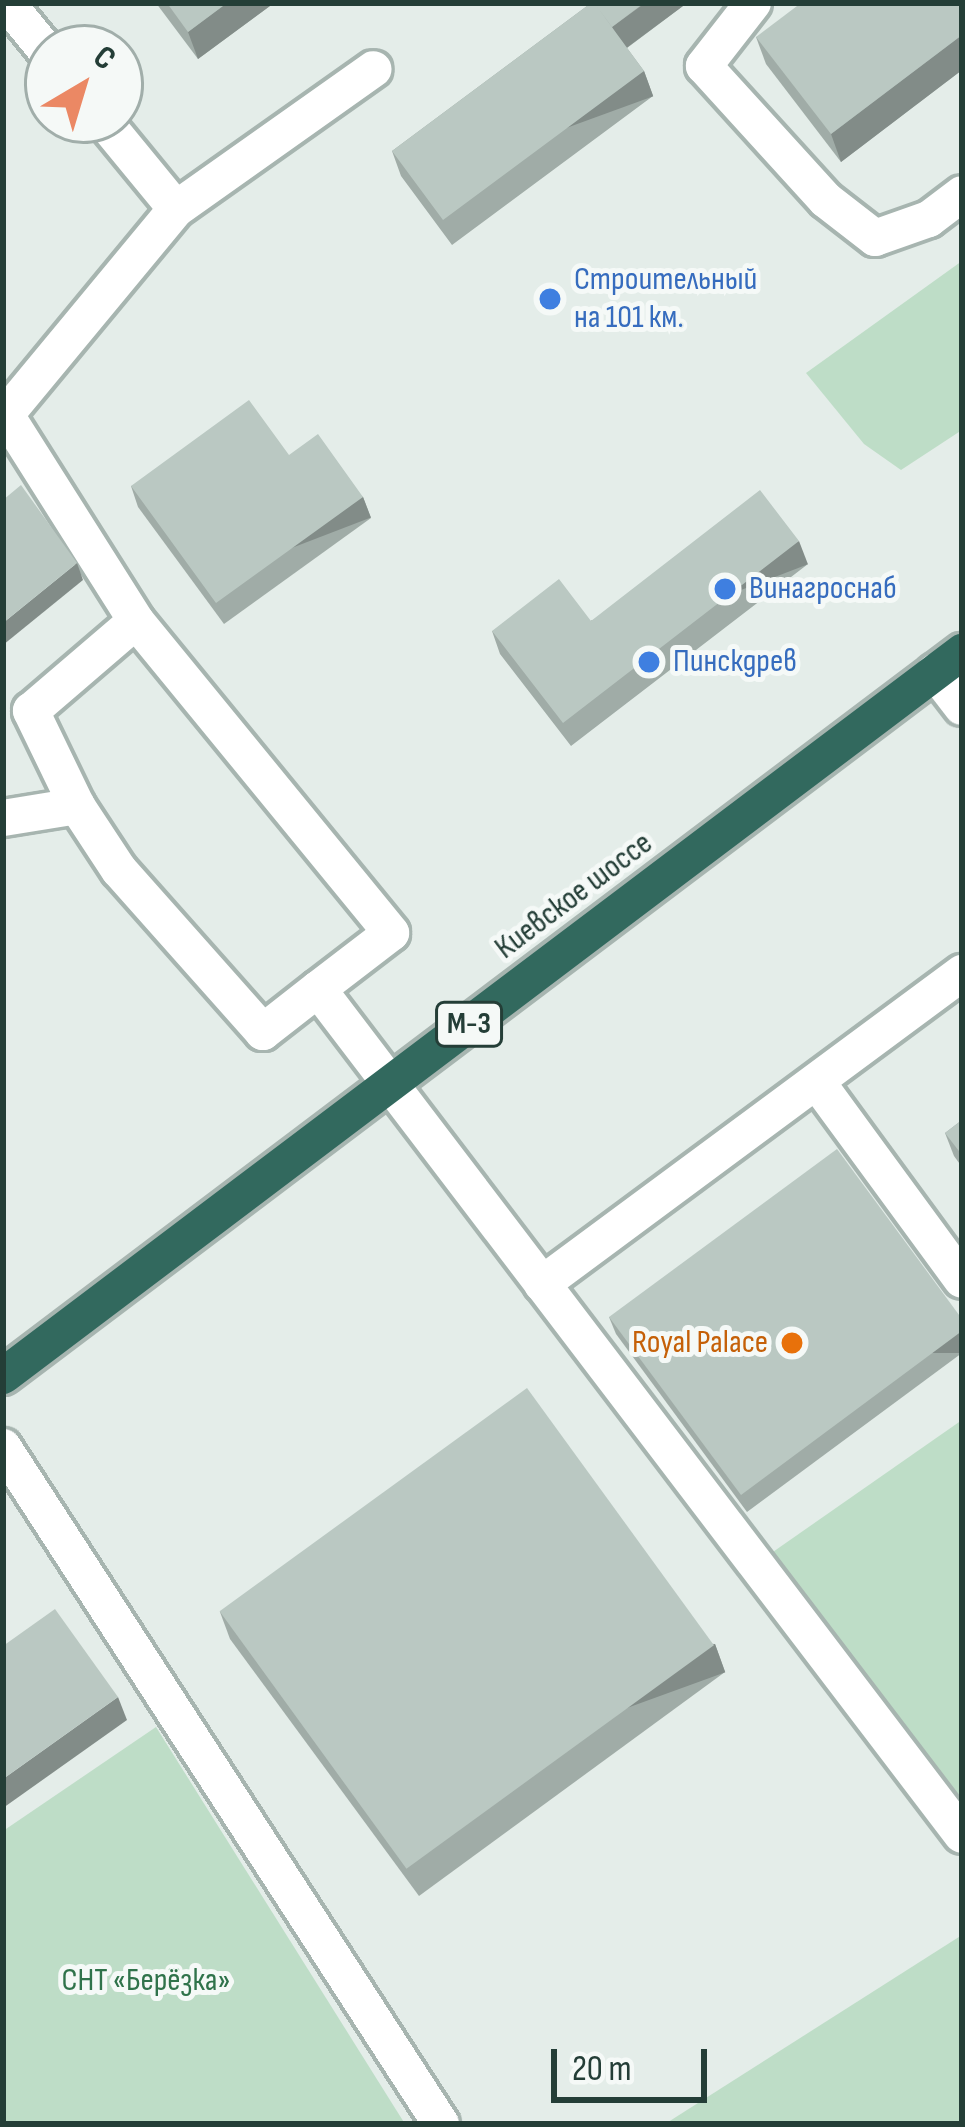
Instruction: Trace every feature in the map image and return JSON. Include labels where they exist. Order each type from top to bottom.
[{"type":"highway","name":"Киевское шоссе","points":[[3,1376],[949,662]]},
{"type":"street","points":[[753,3],[704,66],[826,200],[875,238],[929,219],[962,194]]},
{"type":"street","points":[[136,621],[32,711],[77,806],[119,869],[263,1032],[391,933],[136,621],[5,416],[176,209],[374,69]]},
{"type":"street","points":[[123,144],[176,209]]},
{"type":"street","points":[[949,662],[962,707]]},
{"type":"street","points":[[3,818],[77,806]]},
{"type":"street","points":[[542,1283],[962,973]]},
{"type":"street","points":[[318,989],[962,1835]]},
{"type":"street","points":[[817,1082],[962,1280]]},
{"type":"street","points":[[3,1447],[441,2124]]},
{"type":"green space","points":[[962,261],[962,430],[901,470],[864,444],[806,373]]},
{"type":"green space","points":[[962,1420],[962,1803],[770,1554]]},
{"type":"green space","name":"СНТ «Берёзка»","points":[[156,1727],[405,2124],[3,2124],[3,1831]]},
{"type":"green space","points":[[962,1935],[962,2124],[665,2124]]},
{"type":"building","points":[[167,3],[227,3],[188,32]]},
{"type":"building","points":[[591,3],[644,3],[612,27],[595,4],[644,71],[443,220],[392,151]]},
{"type":"building","points":[[801,3],[962,3],[962,35],[831,134],[756,37]]},
{"type":"building","points":[[249,400],[289,455],[318,434],[363,497],[216,603],[131,486]]},
{"type":"building","points":[[21,485],[77,563],[3,623],[3,500]]},
{"type":"building","points":[[760,490],[799,541],[563,723],[492,631],[559,579],[591,621]]},
{"type":"building","points":[[962,1120],[962,1155],[945,1133]]},
{"type":"building","name":"Royal Palace","points":[[837,1149],[962,1319],[962,1331],[741,1495],[609,1317]]},
{"type":"building","points":[[527,1388],[714,1645],[406,1869],[220,1611]]},
{"type":"building","points":[[55,1609],[118,1697],[3,1779],[3,1646]]},
{"type":"place","name":"Строительный на 101 км.","points":[[550,299]]},
{"type":"place","name":"Винагроснаб","points":[[725,589]]},
{"type":"place","name":"Пинскдрев","points":[[649,662]]},
{"type":"place","name":"Royal Palace","points":[[792,1343]]}]
